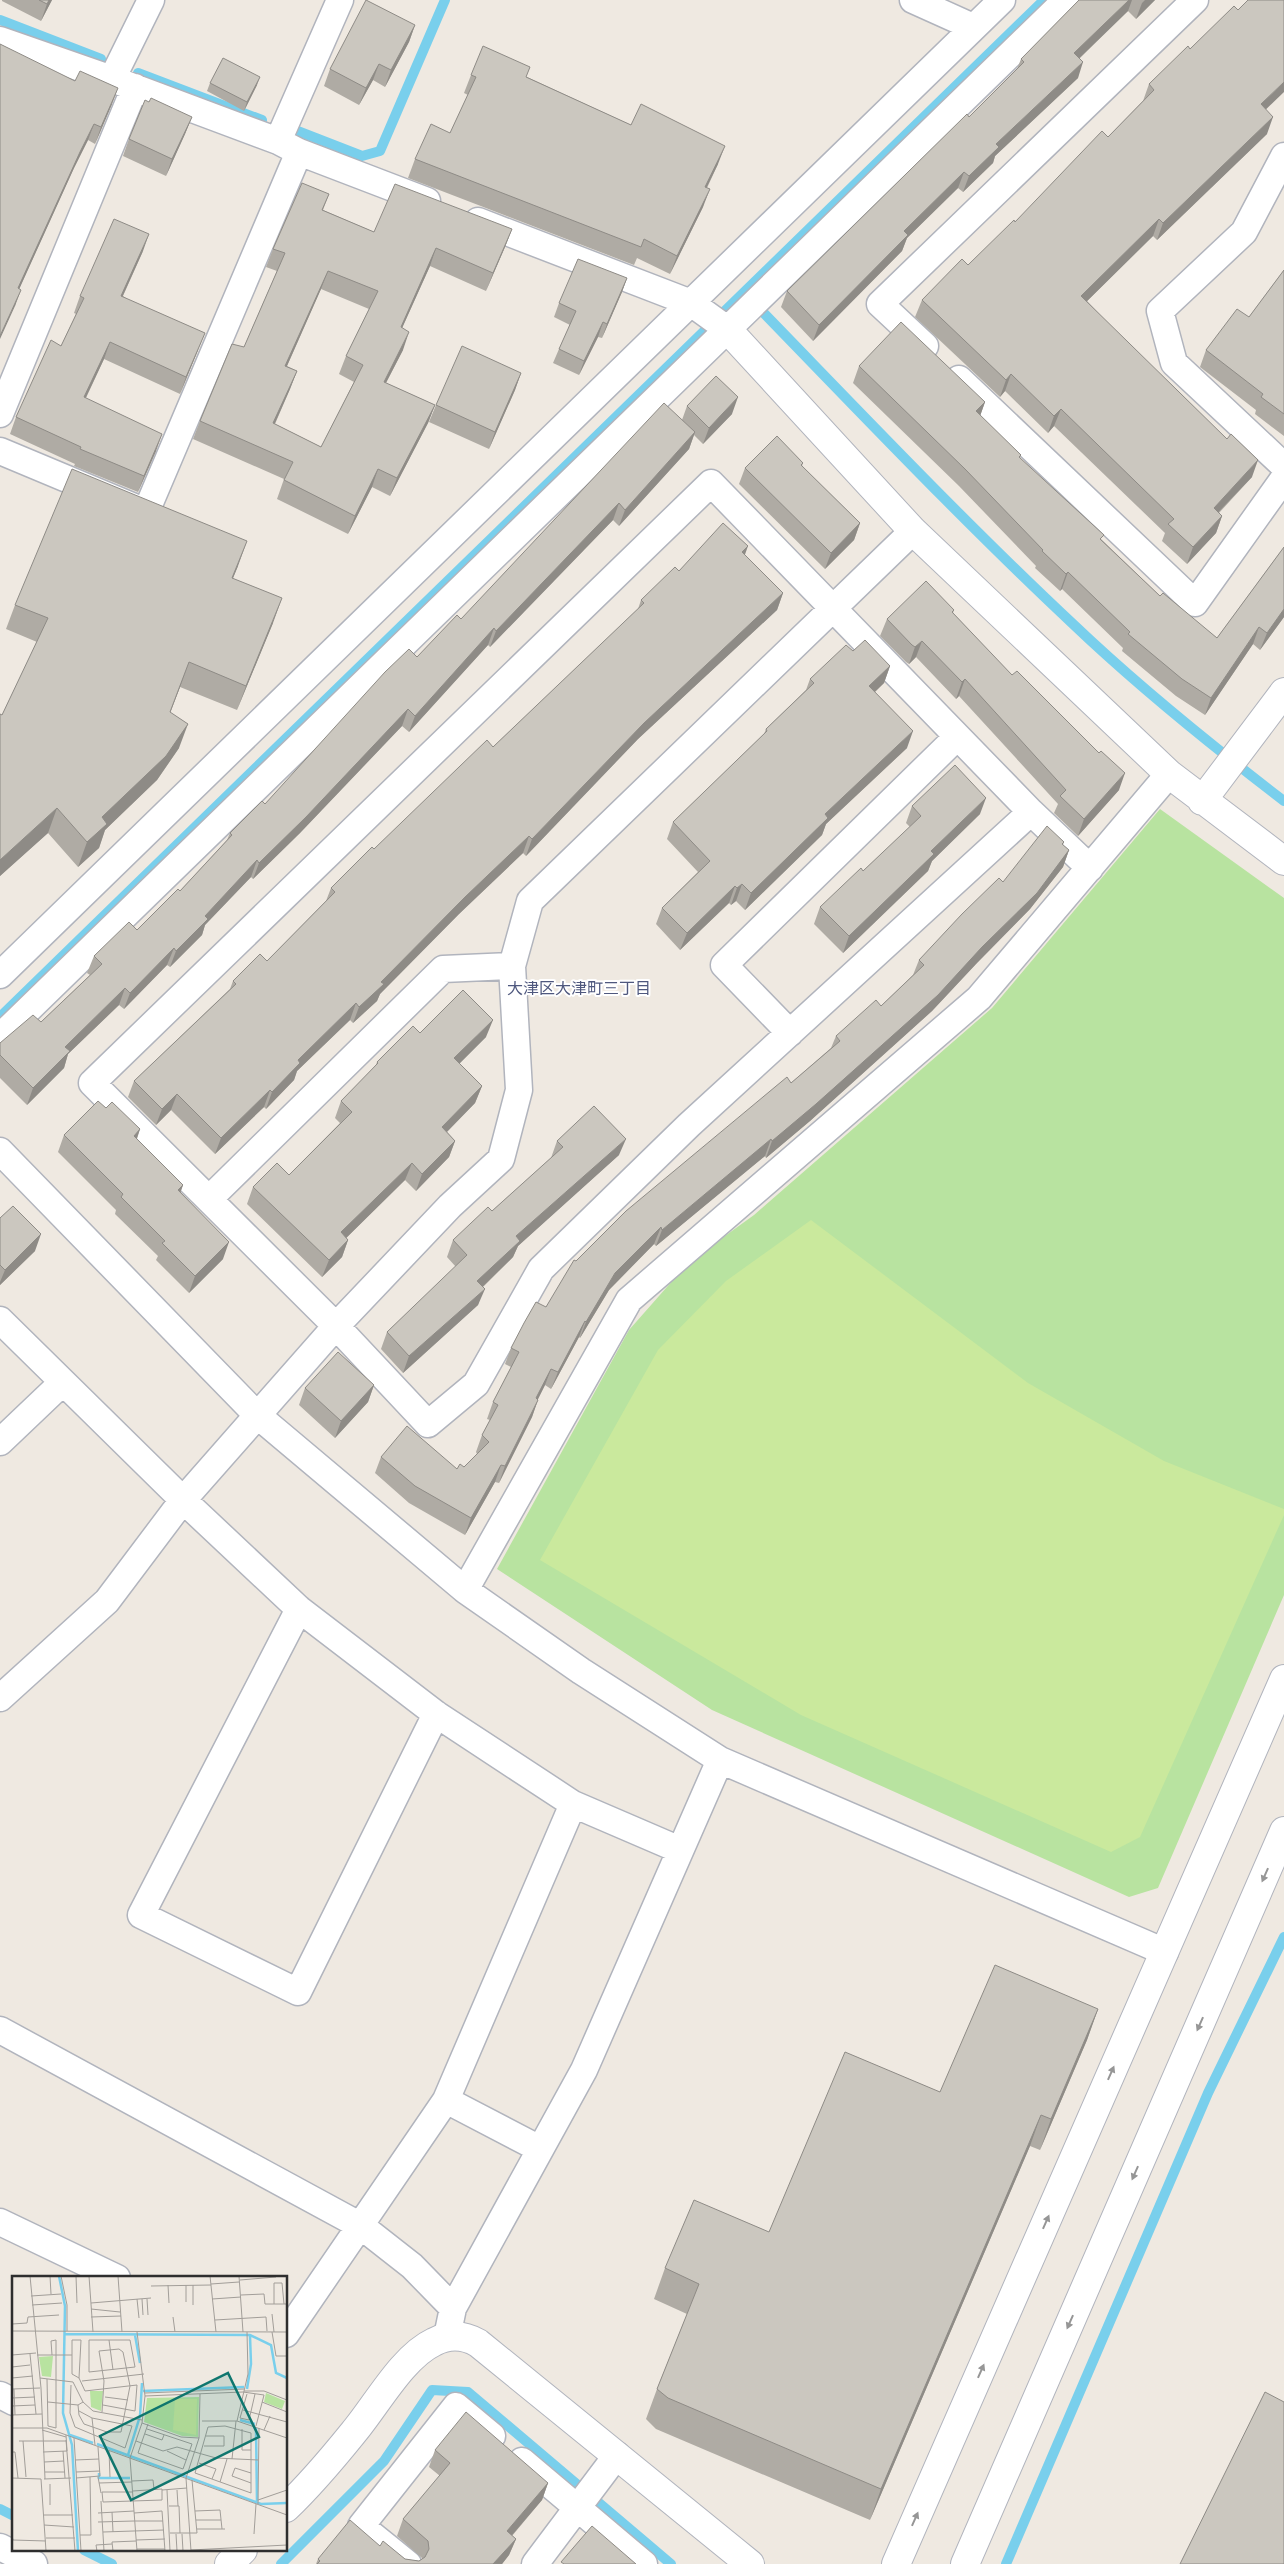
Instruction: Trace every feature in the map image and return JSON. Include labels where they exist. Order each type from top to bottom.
[{"type":"street","points":[[0,414],[124,83],[151,0]]},
{"type":"street","points":[[0,451],[146,512],[288,147],[340,0]]},
{"type":"street","points":[[912,0],[973,28]]},
{"type":"street","points":[[0,975],[1002,0]]},
{"type":"street","points":[[0,1037],[1066,0]]},
{"type":"street","points":[[1195,0],[880,304],[1195,603],[1284,478]]},
{"type":"street","points":[[0,40],[124,83],[691,302],[727,329],[913,531],[1169,774],[1202,801],[1284,861]]},
{"type":"street","points":[[1284,156],[1244,232],[1160,311],[1174,363],[1284,466]]},
{"type":"street","points":[[1031,812],[689,1125],[541,1269],[476,1384],[428,1424],[336,1326],[92,1083],[711,483],[1031,812],[1090,868]]},
{"type":"street","points":[[0,1698],[107,1601],[183,1500],[336,1326],[450,1206],[501,1159],[519,1090],[512,966],[530,901],[913,531]]},
{"type":"street","points":[[1202,801],[1284,692]]},
{"type":"street","points":[[790,1033],[724,965],[958,737]]},
{"type":"street","points":[[465,1590],[629,1300],[979,998],[1169,774]]},
{"type":"street","points":[[209,1199],[443,969],[512,966]]},
{"type":"street","points":[[0,1151],[257,1415],[465,1590],[581,1671],[720,1760],[1164,1952]]},
{"type":"street","points":[[0,1320],[183,1500],[298,1609],[436,1714],[573,1804],[680,1850]]},
{"type":"street","points":[[0,1442],[62,1382]]},
{"type":"street","points":[[298,1609],[141,1915],[298,1992],[436,1714]]},
{"type":"street","points":[[896,2564],[1284,1679]]},
{"type":"street","points":[[447,2337],[453,2308],[584,2070],[720,1760]]},
{"type":"street","points":[[288,2331],[446,2100],[573,1804]]},
{"type":"street","points":[[965,2564],[1284,1831]]},
{"type":"street","points":[[0,2030],[361,2226],[412,2266],[453,2308]]},
{"type":"street","points":[[446,2100],[540,2149]]},
{"type":"street","points":[[0,2222],[113,2276]]},
{"type":"street","points":[[288,2506],[353,2433],[418,2352],[447,2337],[461,2337],[478,2343],[750,2564]]},
{"type":"street","points":[[0,2396],[12,2401]]},
{"type":"street","points":[[408,2564],[361,2526],[456,2406],[644,2564]]},
{"type":"street","points":[[535,2564],[576,2507],[617,2455]]},
{"type":"street","points":[[0,2547],[34,2564]]},
{"type":"street","points":[[229,2564],[241,2552]]},
{"type":"green space","points":[[1160,809],[1284,898],[1284,1595],[1158,1888],[1129,1897],[712,1710],[497,1569],[629,1330],[689,1262],[754,1215],[992,1008]]},
{"type":"green space","points":[[811,1220],[1028,1383],[1164,1461],[1284,1509],[1284,1515],[1140,1837],[1111,1852],[801,1715],[540,1560],[658,1350],[726,1281]]},
{"type":"building","points":[[39,0],[49,0],[47,4]]},
{"type":"building","points":[[366,0],[415,25],[391,70],[379,64],[366,88],[330,69]]},
{"type":"building","points":[[1079,0],[1129,0],[1074,53],[1083,62],[996,144],[999,147],[969,176],[964,172],[904,231],[908,235],[819,325],[787,291],[967,114],[969,117],[1024,62],[1021,59]]},
{"type":"building","points":[[1248,0],[1284,0],[1284,82],[1261,104],[1273,117],[1163,223],[1159,219],[1081,296],[1227,439],[1231,434],[1258,460],[1214,508],[1222,516],[1193,547],[1168,524],[1174,519],[1061,409],[1054,416],[1011,374],[1006,380],[922,300],[962,259],[968,265],[1014,220],[1015,222],[1102,131],[1108,137],[1154,90],[1149,84],[1188,46],[1190,49],[1234,6],[1238,10]]},
{"type":"building","points":[[0,44],[75,81],[80,71],[118,88],[101,127],[94,124],[80,152],[18,288],[21,290],[0,336]]},
{"type":"building","points":[[483,46],[530,67],[526,77],[631,125],[641,104],[725,146],[705,187],[710,189],[677,256],[644,239],[641,247],[415,159],[431,124],[450,133],[476,77],[471,75]]},
{"type":"building","points":[[223,58],[260,77],[247,102],[210,83]]},
{"type":"building","points":[[151,98],[192,117],[172,159],[129,139],[145,100],[149,102]]},
{"type":"building","points":[[302,183],[329,194],[322,210],[374,232],[395,184],[512,229],[493,273],[436,248],[401,327],[409,332],[384,382],[435,405],[397,478],[378,469],[355,516],[284,480],[293,462],[200,421],[232,344],[244,347],[285,253],[273,249]],"holes":[[[328,271],[378,291],[346,356],[363,365],[321,447],[273,423],[297,371],[285,366]]]},
{"type":"building","points":[[114,219],[149,234],[121,296],[205,333],[186,377],[110,342],[84,397],[162,434],[144,476],[80,449],[81,447],[16,417],[51,340],[61,346],[84,298],[80,296]]},
{"type":"building","points":[[578,259],[627,278],[607,324],[603,322],[584,361],[559,349],[576,311],[559,303]]},
{"type":"building","points":[[1284,270],[1284,414],[1261,397],[1263,394],[1206,350],[1237,309],[1249,317]]},
{"type":"building","points":[[901,322],[985,402],[976,411],[1021,455],[1019,457],[1104,535],[1100,539],[1160,596],[1163,593],[1217,638],[1284,547],[1284,609],[1267,633],[1259,627],[1211,698],[1182,679],[1128,634],[1130,632],[1068,572],[1066,574],[1042,551],[965,469],[859,366]]},
{"type":"building","points":[[462,346],[521,373],[495,432],[436,405]]},
{"type":"building","points":[[716,376],[738,397],[709,428],[687,406]]},
{"type":"building","points":[[664,403],[695,432],[625,510],[619,503],[496,631],[494,628],[415,716],[408,709],[306,817],[259,863],[257,860],[205,916],[208,919],[176,951],[174,948],[130,993],[125,988],[65,1047],[70,1051],[33,1088],[0,1055],[0,1043],[33,1015],[41,1022],[102,964],[94,956],[129,922],[137,930],[178,889],[180,891],[232,835],[230,833],[262,801],[265,804],[385,672],[409,649],[417,657],[457,615],[461,619]]},
{"type":"building","points":[[777,436],[803,463],[801,465],[860,523],[831,553],[745,468]]},
{"type":"building","points":[[72,469],[247,541],[232,578],[282,598],[246,686],[189,662],[170,712],[188,724],[166,756],[102,817],[107,824],[87,842],[57,808],[0,860],[0,714],[2,715],[48,618],[15,605]]},
{"type":"building","points":[[723,523],[748,546],[742,552],[783,593],[644,723],[532,839],[529,836],[465,897],[381,982],[384,984],[359,1007],[356,1003],[298,1060],[300,1063],[272,1092],[270,1090],[221,1138],[177,1094],[162,1109],[134,1081],[236,984],[233,981],[260,954],[267,961],[335,892],[331,888],[372,847],[374,849],[487,740],[493,747],[644,603],[641,600],[675,567],[679,571]]},
{"type":"building","points":[[926,581],[954,610],[952,612],[1012,675],[1017,671],[1099,753],[1101,751],[1125,773],[1084,819],[1060,796],[1066,790],[965,679],[962,682],[922,641],[915,647],[912,645],[887,619]]},
{"type":"building","points":[[865,640],[890,666],[869,686],[913,731],[825,814],[828,818],[751,893],[742,884],[737,888],[735,886],[687,933],[662,908],[710,861],[673,822],[814,683],[810,679],[846,645],[853,651]]},
{"type":"building","points":[[955,765],[986,798],[931,851],[934,854],[849,936],[820,907],[861,868],[863,871],[921,816],[912,806]]},
{"type":"building","points":[[1047,826],[1064,842],[1062,844],[1069,850],[1037,893],[982,947],[938,995],[772,1141],[771,1139],[662,1230],[661,1227],[615,1273],[585,1321],[558,1372],[551,1369],[536,1398],[538,1400],[505,1466],[501,1465],[471,1518],[415,1486],[381,1457],[407,1426],[457,1469],[460,1464],[464,1467],[489,1442],[482,1435],[498,1405],[493,1402],[519,1352],[511,1348],[524,1323],[536,1302],[546,1307],[574,1260],[576,1261],[626,1211],[787,1077],[791,1083],[840,1041],[836,1036],[876,1000],[881,1006],[924,965],[919,960],[962,914],[999,878],[1003,882]]},
{"type":"building","points":[[463,990],[493,1020],[454,1058],[482,1086],[442,1127],[455,1141],[422,1174],[412,1163],[341,1232],[348,1240],[329,1260],[253,1187],[277,1163],[289,1175],[352,1112],[341,1101],[377,1062],[413,1026],[420,1033]]},
{"type":"building","points":[[98,1101],[106,1108],[112,1102],[140,1129],[134,1136],[183,1185],[178,1190],[229,1242],[195,1276],[162,1243],[165,1241],[121,1197],[123,1194],[64,1135]]},
{"type":"building","points":[[594,1106],[626,1139],[516,1236],[520,1241],[477,1281],[485,1289],[409,1356],[387,1332],[467,1255],[453,1240],[488,1207],[492,1211],[563,1147],[557,1141]]},
{"type":"building","points":[[13,1206],[41,1234],[5,1270],[0,1265],[0,1218]]},
{"type":"building","points":[[338,1352],[374,1385],[341,1421],[305,1388]]},
{"type":"building","points":[[995,1965],[1098,2009],[1051,2119],[1041,2115],[881,2489],[668,2398],[657,2389],[699,2284],[665,2268],[694,2200],[769,2232],[845,2052],[940,2092]]},
{"type":"building","points":[[1265,2392],[1284,2402],[1284,2564],[1180,2564]]},
{"type":"building","points":[[466,2412],[548,2483],[507,2531],[516,2539],[493,2564],[317,2564],[320,2561],[318,2559],[350,2520],[380,2546],[383,2541],[405,2559],[419,2561],[425,2557],[429,2549],[428,2541],[403,2519],[450,2463],[435,2450]]},
{"type":"building","points":[[592,2526],[636,2564],[564,2564],[561,2562]]},
{"type":"waterway","points":[[295,130],[362,156],[380,151],[445,0]]},
{"type":"waterway","points":[[0,1017],[1044,0]]},
{"type":"waterway","points":[[0,20],[101,59]]},
{"type":"waterway","points":[[138,73],[262,120]]},
{"type":"waterway","points":[[754,303],[951,506],[1073,624],[1176,715],[1284,801]]},
{"type":"waterway","points":[[1006,2564],[1208,2093],[1284,1937]]},
{"type":"waterway","points":[[281,2564],[384,2461],[432,2390],[468,2392],[671,2564]]},
{"type":"waterway","points":[[0,2509],[12,2515]]},
{"type":"waterway","points":[[88,2552],[112,2564]]},
{"type":"district","name":"大津区大津町三丁目","points":[[579,988]]}]
